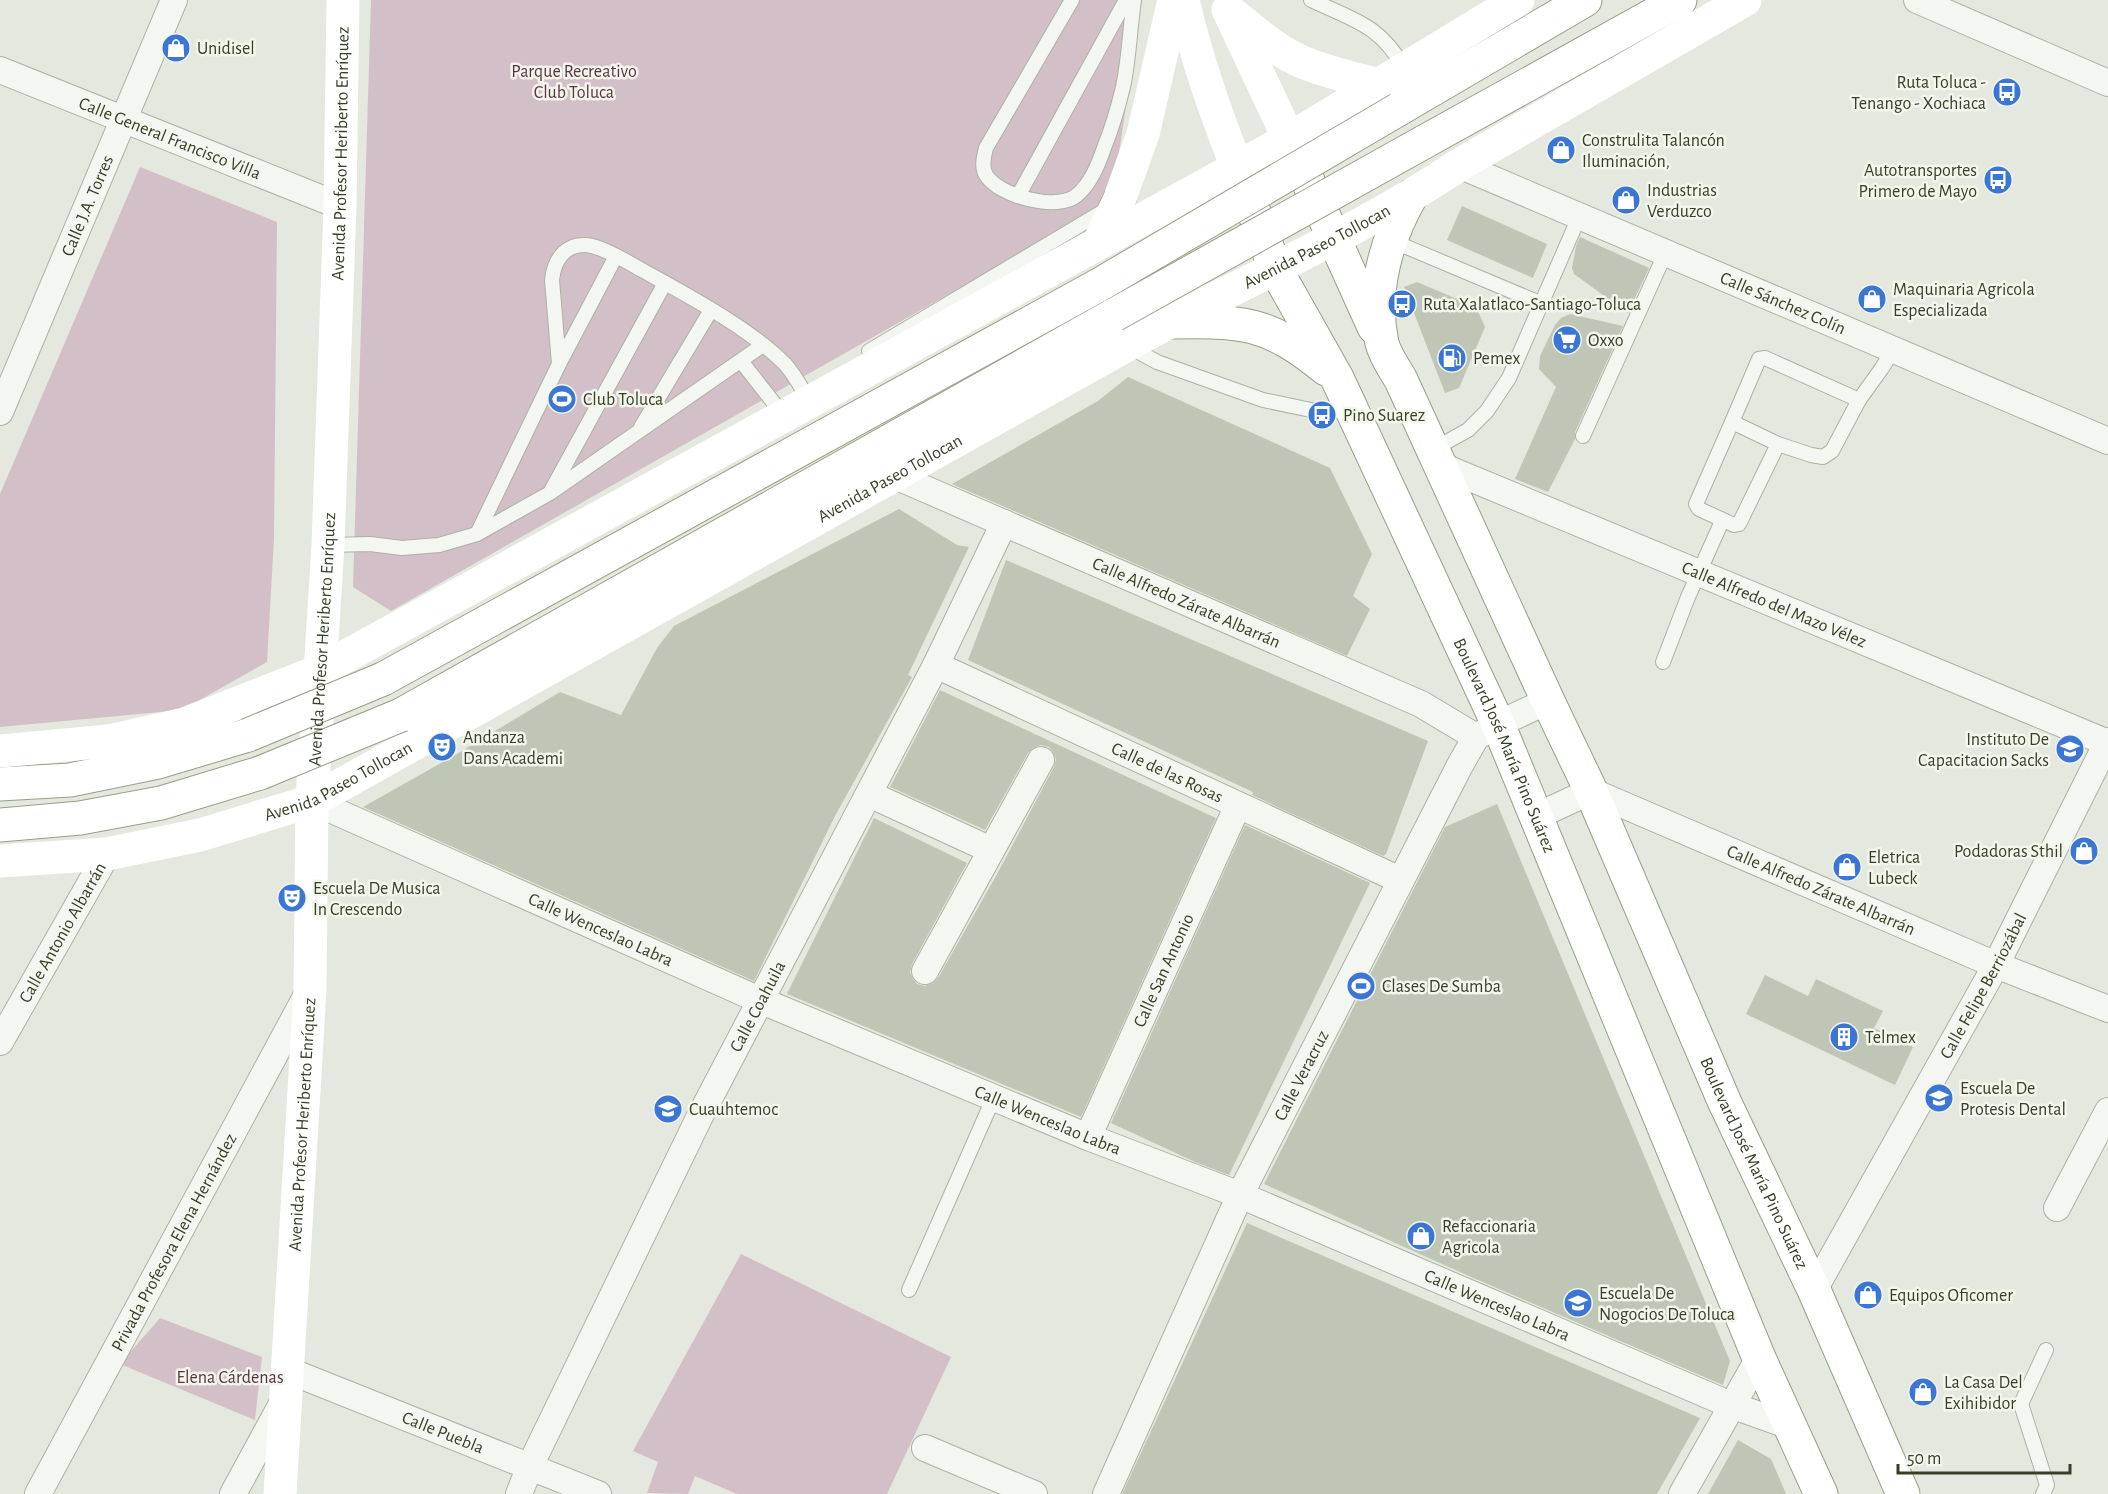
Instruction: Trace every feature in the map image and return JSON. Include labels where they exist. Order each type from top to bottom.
[{"type":"main road","name":"Avenida Profesor Heriberto Enríquez","points":[[280,1494],[309,990],[312,801],[328,545],[340,206],[343,0]]},
{"type":"main road","points":[[1129,212],[1143,134],[1174,0]]},
{"type":"main road","name":"Boulevard José María Pino Suárez","points":[[1183,0],[1195,51],[1221,128],[1275,268],[1337,378],[1487,731],[1537,816],[1759,1358],[1821,1494]]},
{"type":"main road","points":[[0,784],[70,780],[158,762],[248,735],[383,679],[1099,285],[1518,0]]},
{"type":"main road","points":[[0,751],[109,741],[184,724],[319,671],[802,398],[1099,242],[1129,212],[1237,167],[1394,84],[1585,0]]},
{"type":"main road","name":"Avenida Paseo Tollocan","points":[[0,825],[80,818],[161,803],[260,773],[401,715],[1680,0]]},
{"type":"main road","name":"Avenida Paseo Tollocan","points":[[0,861],[107,854],[200,835],[312,801],[1126,346],[1335,238],[1745,0]]},
{"type":"main road","points":[[1227,5],[1272,45],[1299,60],[1333,73],[1394,84]]},
{"type":"main road","points":[[1227,5],[1382,345]]},
{"type":"main road","points":[[1382,345],[1379,318],[1383,264],[1399,217],[1419,191],[1388,172],[1371,151],[1366,138],[1370,113],[1376,99],[1394,84]]},
{"type":"main road","points":[[1129,212],[1154,221],[1176,225],[1186,231],[1203,248],[1211,269],[1211,280],[1200,307]]},
{"type":"main road","points":[[1170,322],[1219,321],[1257,327],[1295,344],[1337,378]]},
{"type":"main road","name":"Boulevard José María Pino Suárez","points":[[1382,345],[1401,380],[1591,791],[1725,1102],[1814,1290],[1903,1494]]},
{"type":"street","name":"Calle J.A. Torres","points":[[0,412],[174,0]]},
{"type":"street","points":[[1917,0],[2108,82]]},
{"type":"street","name":"Calle General Francisco Villa","points":[[0,70],[340,206]]},
{"type":"street","name":"Calle Sánchez Colín","points":[[1459,165],[2108,441]]},
{"type":"street","name":"Calle Alfredo del Mazo Vélez","points":[[1436,457],[1699,573],[2108,742]]},
{"type":"street","name":"Calle Alfredo Zárate Albarrán","points":[[893,475],[1487,731]]},
{"type":"street","name":"Calle Coahuila","points":[[519,1494],[530,1466],[699,1118],[936,664],[1004,523]]},
{"type":"street","name":"Calle de las Rosas","points":[[936,664],[1400,880]]},
{"type":"street","points":[[1487,731],[1548,701]]},
{"type":"street","name":"Calle Veracruz","points":[[1107,1494],[1240,1195],[1459,767],[1487,731]]},
{"type":"street","name":"Calle Felipe Berriozábal","points":[[1814,1290],[1996,965],[2108,742]]},
{"type":"street","points":[[925,971],[1041,760]]},
{"type":"street","points":[[1537,816],[1591,791]]},
{"type":"street","name":"Calle Alfredo Zárate Albarrán","points":[[1591,791],[1996,965],[2108,1009]]},
{"type":"street","points":[[868,794],[991,850]]},
{"type":"street","name":"Calle Wenceslao Labra","points":[[312,801],[762,1001],[1088,1137],[1240,1195],[1731,1405],[1790,1426]]},
{"type":"street","name":"Calle San Antonio","points":[[1088,1137],[1238,805]]},
{"type":"street","name":"Calle Antonio Albarrán","points":[[0,1042],[107,854]]},
{"type":"street","name":"Privada Profesora Elena Hernández","points":[[38,1494],[309,990]]},
{"type":"street","points":[[2057,1208],[2108,1111]]},
{"type":"street","points":[[1682,1494],[1759,1358]]},
{"type":"street","points":[[232,1494],[287,1383]]},
{"type":"street","name":"Calle Puebla","points":[[287,1383],[530,1466],[598,1494]]},
{"type":"street","points":[[925,1448],[1034,1494]]},
{"type":"lane","points":[[1072,0],[986,148],[983,162],[985,174],[995,184],[1018,196],[1049,204],[1067,201],[1076,196],[1096,170],[1115,119],[1124,84],[1134,0]]},
{"type":"lane","points":[[1018,196],[1125,0]]},
{"type":"lane","points":[[1311,0],[1371,28],[1394,51],[1394,84]]},
{"type":"lane","points":[[853,361],[1129,212]]},
{"type":"lane","points":[[1436,457],[1487,411],[1509,378],[1579,217]]},
{"type":"lane","points":[[1390,240],[1542,304]]},
{"type":"lane","points":[[559,364],[553,269],[561,255],[571,247],[587,245],[616,256],[665,283],[763,345],[785,364],[802,398]]},
{"type":"lane","points":[[1583,436],[1665,254]]},
{"type":"lane","points":[[477,534],[559,364],[616,256]]},
{"type":"lane","points":[[550,493],[665,283]]},
{"type":"lane","points":[[638,431],[711,310]]},
{"type":"lane","points":[[328,545],[370,544],[402,548],[439,545],[477,534],[550,493],[763,345]]},
{"type":"lane","points":[[1126,346],[1156,362],[1263,400],[1311,410],[1351,411]]},
{"type":"lane","points":[[1732,422],[1778,444],[1823,457],[1832,451],[1858,400],[1893,350]]},
{"type":"lane","points":[[1778,444],[1738,524],[1722,521],[1699,509],[1696,504],[1759,359],[1765,358],[1858,400]]},
{"type":"lane","points":[[741,361],[802,398]]},
{"type":"lane","points":[[1663,662],[1722,521]]},
{"type":"lane","points":[[909,1290],[994,1097]]},
{"type":"lane","points":[[2043,1494],[2047,1485],[2021,1404],[2046,1350]]},
{"type":"green space","name":"Club Toluca","points":[[371,0],[1142,0],[1117,166],[1097,210],[391,611],[353,587]]},
{"type":"green space","points":[[140,167],[277,222],[274,538],[267,662],[182,710],[0,727],[0,494]]},
{"type":"green space","points":[[741,1254],[951,1357],[887,1494],[737,1494],[695,1476],[688,1494],[647,1493],[658,1462],[633,1451]]},
{"type":"green space","name":"Elena Cárdenas","points":[[160,1318],[262,1357],[255,1420],[120,1364]]},
{"type":"building","points":[[1462,206],[1547,244],[1533,278],[1447,240]]},
{"type":"building","points":[[1580,237],[1649,268],[1628,313],[1574,274],[1572,268]]},
{"type":"building","name":"Pemex","points":[[1417,282],[1476,307],[1485,327],[1459,388],[1445,393],[1404,287]]},
{"type":"building","points":[[1570,314],[1623,326],[1575,432],[1575,439],[1548,492],[1515,479],[1556,387],[1539,369],[1540,356],[1555,325],[1561,318]]},
{"type":"building","points":[[1128,377],[1330,468],[1372,554],[1353,596],[1370,609],[1347,656],[952,484],[1098,401]]},
{"type":"building","points":[[899,509],[957,545],[969,547],[908,675],[912,677],[835,816],[754,981],[363,807],[560,692],[621,715],[657,648],[674,626]]},
{"type":"building","points":[[1006,560],[1428,741],[1386,854],[1383,856],[1252,795],[1253,792],[968,660]]},
{"type":"building","points":[[940,690],[1216,818],[1081,1117],[787,994],[874,818],[967,863],[912,964],[910,972],[917,984],[925,986],[933,983],[996,876],[1054,767],[1056,759],[1049,747],[1041,745],[1033,748],[985,830],[890,787]]},
{"type":"building","points":[[1497,804],[1730,1361],[1723,1385],[1471,1277],[1264,1184],[1445,827]]},
{"type":"building","points":[[1245,825],[1370,883],[1229,1175],[1195,1162],[1111,1123]]},
{"type":"building","name":"Telmex","points":[[1765,975],[1808,996],[1816,979],[1883,1011],[1874,1028],[1913,1047],[1895,1085],[1746,1014]]},
{"type":"building","points":[[1247,1223],[1700,1418],[1657,1494],[1122,1494]]},
{"type":"building","points":[[1738,1440],[1771,1459],[1786,1494],[1708,1494]]},
{"type":"place","name":"Unidisel","points":[[176,48]]},
{"type":"place","name":"Ruta Toluca - Tenango - Xochiaca","points":[[2007,92]]},
{"type":"place","name":"Construlita Talancón Iluminación,","points":[[1561,150]]},
{"type":"place","name":"Autotransportes Primero de Mayo","points":[[1998,180]]},
{"type":"place","name":"Industrias Verduzco","points":[[1626,200]]},
{"type":"place","name":"Maquinaria Agricola Especializada","points":[[1872,299]]},
{"type":"place","name":"Ruta Xalatlaco-Santiago-Toluca","points":[[1402,304]]},
{"type":"place","name":"Oxxo","points":[[1567,340]]},
{"type":"place","name":"Pemex","points":[[1452,358]]},
{"type":"place","name":"Club Toluca","points":[[562,399]]},
{"type":"place","name":"Pino Suarez","points":[[1322,415]]},
{"type":"place","name":"Andanza Dans Academi","points":[[442,747]]},
{"type":"place","name":"Instituto De Capacitacion Sacks","points":[[2070,749]]},
{"type":"place","name":"Podadoras Sthil","points":[[2084,851]]},
{"type":"place","name":"Eletrica Lubeck","points":[[1847,867]]},
{"type":"place","name":"Escuela De Musica In Crescendo","points":[[292,898]]},
{"type":"place","name":"Clases De Sumba","points":[[1361,986]]},
{"type":"place","name":"Telmex","points":[[1844,1037]]},
{"type":"place","name":"Escuela De Protesis Dental","points":[[1939,1098]]},
{"type":"place","name":"Cuauhtemoc","points":[[668,1109]]},
{"type":"place","name":"Refaccionaria Agricola","points":[[1421,1236]]},
{"type":"place","name":"Equipos Oficomer","points":[[1868,1295]]},
{"type":"place","name":"Escuela De Nogocios De Toluca","points":[[1578,1303]]},
{"type":"place","name":"La Casa Del Exihibidor","points":[[1923,1392]]},
{"type":"park label","name":"Parque Recreativo Club Toluca","points":[[574,82]]}]
